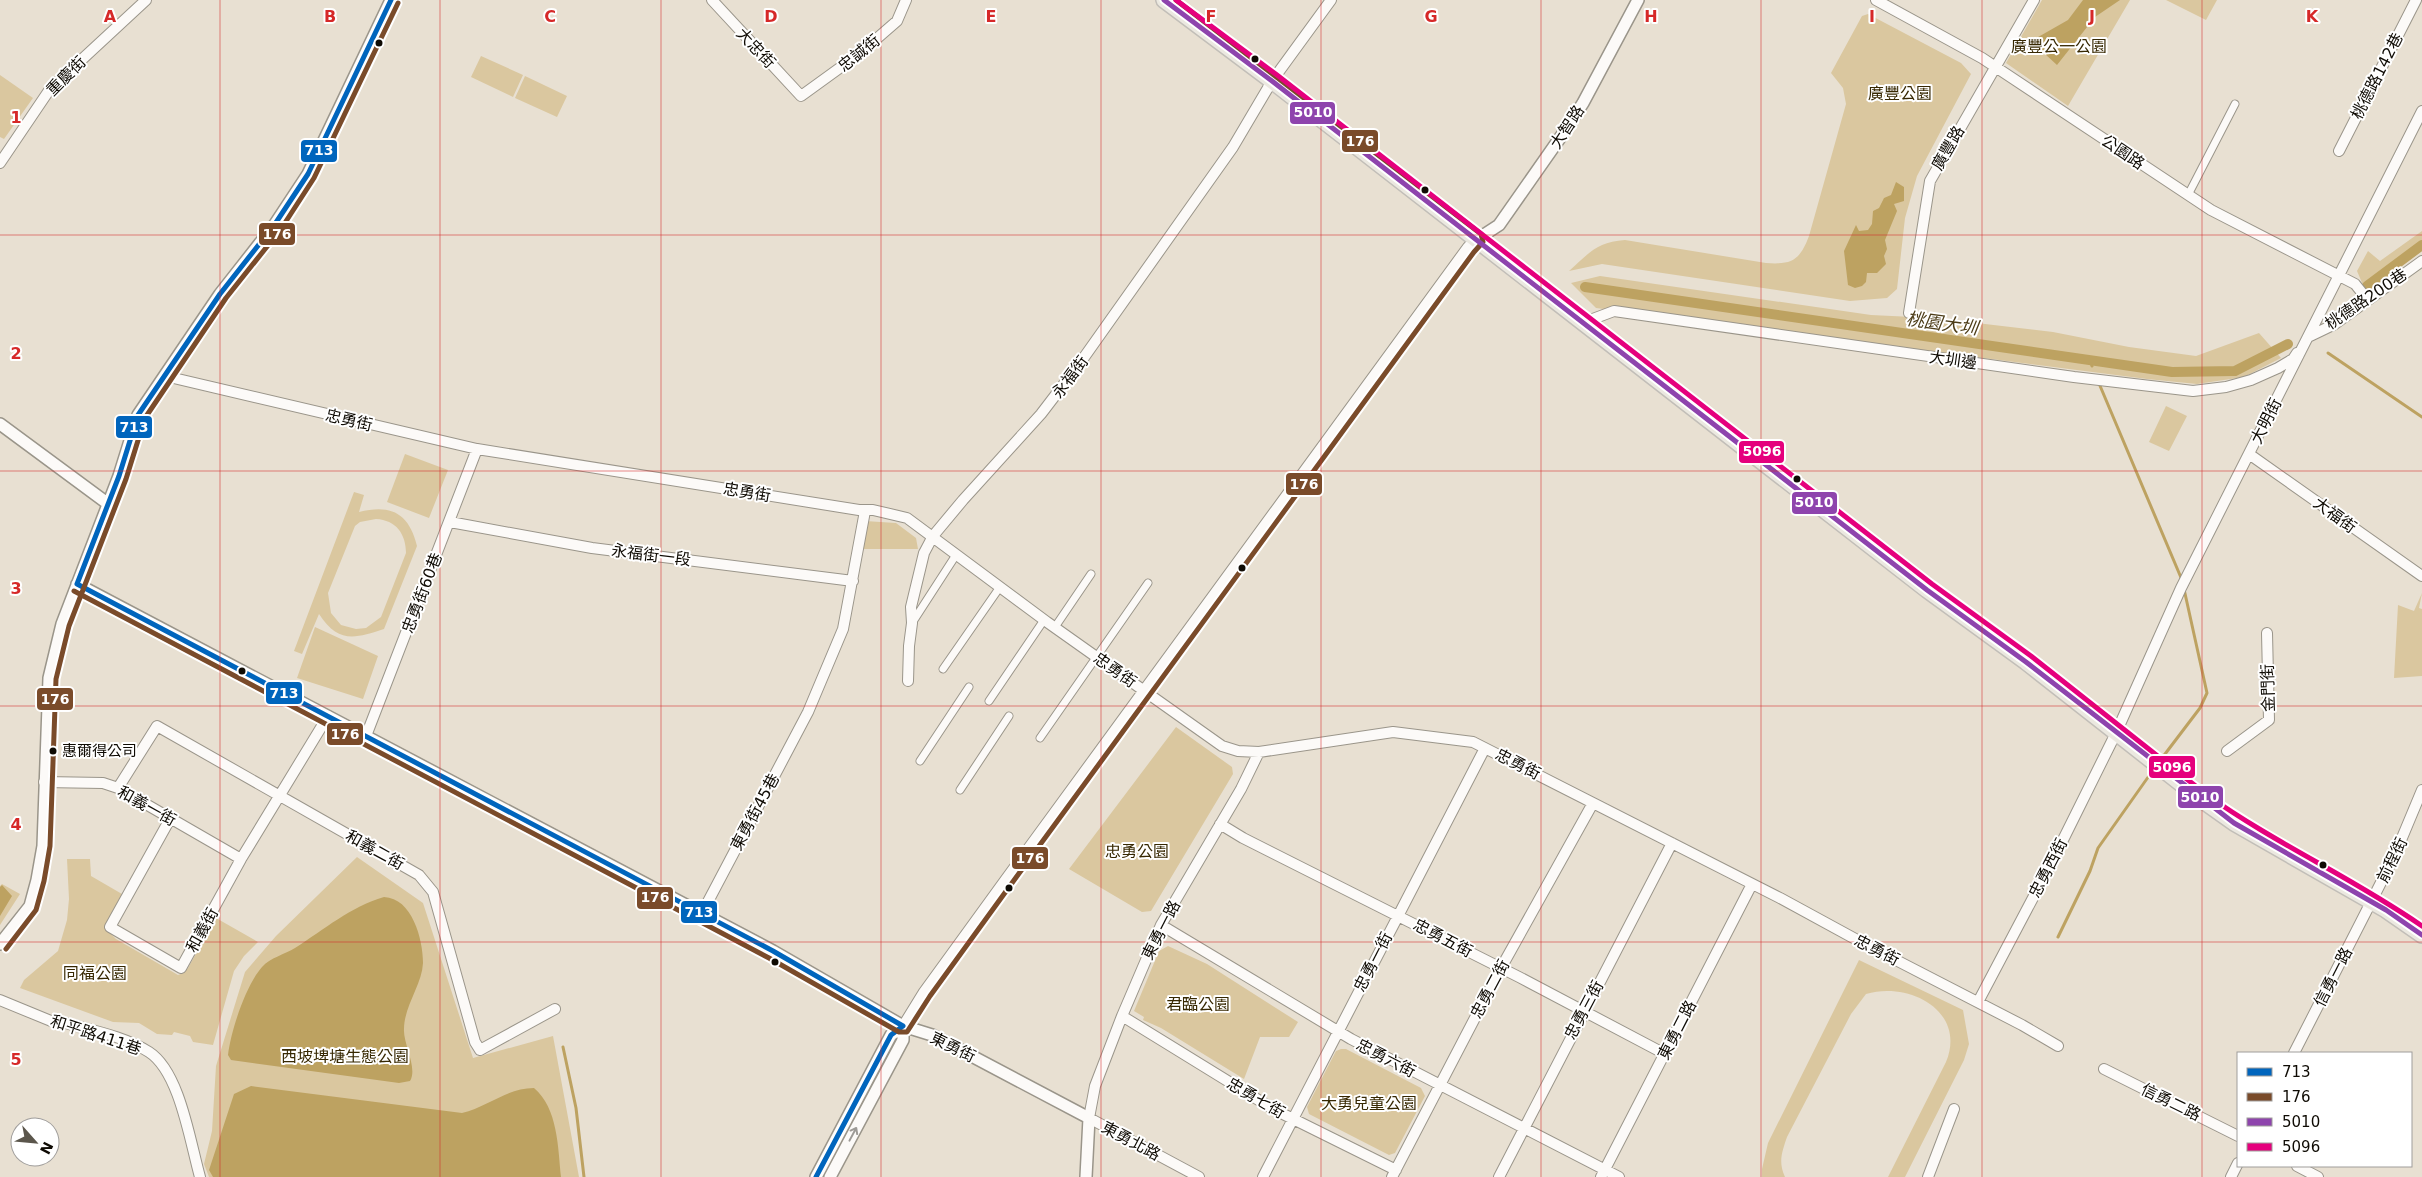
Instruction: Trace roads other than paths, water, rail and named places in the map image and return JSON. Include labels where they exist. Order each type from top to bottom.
[{"type":"main road","points":[[1164,0],[1272,81],[1920,585],[2026,662],[2116,734],[2234,823],[2371,901],[2422,935]]},
{"type":"street","name":"重慶街","points":[[0,163],[50,89],[146,0]]},
{"type":"street","points":[[0,944],[30,906],[37,880],[43,846],[49,678],[62,624],[119,476],[138,415],[220,294],[275,224],[308,174],[391,0]]},
{"type":"street","name":"大忠街","points":[[712,0],[801,96]]},
{"type":"street","name":"忠誠街","points":[[801,96],[859,54],[897,21],[906,0]]},
{"type":"street","name":"永福街","points":[[908,681],[912,623],[911,607],[924,553],[933,536],[1041,414],[1080,363],[1233,147],[1272,81],[1331,0]]},
{"type":"street","name":"大智路","points":[[1476,240],[1499,225],[1562,136],[1583,103],[1638,0]]},
{"type":"street","name":"廣豐路","points":[[1909,313],[1930,181],[2034,0]]},
{"type":"street","name":"桃德路142巷","points":[[2338,151],[2416,0]]},
{"type":"street","name":"公園路","points":[[1879,1],[1995,67],[2210,210],[2355,284],[2363,294],[2371,298]]},
{"type":"street","points":[[2188,195],[2235,104]]},
{"type":"street","name":"大明街","points":[[2116,734],[2183,584],[2422,111]]},
{"type":"street","points":[[816,1177],[891,1035],[903,1026],[924,992],[1144,690],[1468,247],[1476,240]]},
{"type":"street","name":"桃德路200巷","points":[[2309,335],[2335,324],[2422,261]]},
{"type":"street","name":"大圳邊","points":[[1582,323],[1614,311],[2074,377],[2193,391],[2226,387],[2251,380],[2278,368],[2293,359],[2309,335]]},
{"type":"street","name":"忠勇街","points":[[165,376],[478,449],[865,511],[873,510],[907,518],[1044,620],[1222,746],[1238,751],[1259,752],[1393,732],[1473,742],[1752,884],[2058,1046]]},
{"type":"street","points":[[0,424],[107,503]]},
{"type":"street","name":"忠勇街60巷","points":[[366,736],[478,449]]},
{"type":"street","name":"大福街","points":[[2249,454],[2422,576]]},
{"type":"street","name":"東勇街45巷","points":[[702,913],[808,712],[844,629],[865,511]]},
{"type":"street","name":"永福街一段","points":[[450,522],[592,548],[853,581]]},
{"type":"street","points":[[912,623],[956,555]]},
{"type":"street","points":[[1055,627],[1091,574]]},
{"type":"street","name":"東勇街","points":[[77,584],[781,955],[903,1026],[932,1035],[1089,1118]]},
{"type":"street","points":[[1040,738],[1148,584]]},
{"type":"street","points":[[943,669],[1000,587]]},
{"type":"street","points":[[989,702],[1044,620]]},
{"type":"street","name":"金門街","points":[[2227,751],[2269,720],[2267,632]]},
{"type":"street","points":[[920,761],[969,687]]},
{"type":"street","name":"和義街","points":[[170,819],[110,927],[181,968],[241,859],[328,716]]},
{"type":"street","points":[[960,790],[1009,716]]},
{"type":"street","name":"和義二街","points":[[118,788],[157,726],[419,875],[433,892],[475,1042],[480,1050],[555,1009]]},
{"type":"street","name":"忠勇西街","points":[[1978,1002],[2054,858],[2116,734]]},
{"type":"street","name":"忠勇一街","points":[[1262,1177],[1485,748]]},
{"type":"street","name":"東勇一路","points":[[1089,1118],[1095,1086],[1122,1016],[1161,925],[1220,824],[1259,752]]},
{"type":"street","name":"和義一街","points":[[44,782],[103,783],[118,788],[241,859]]},
{"type":"street","name":"前程街","points":[[2371,901],[2394,857],[2422,790]]},
{"type":"street","name":"忠勇二街","points":[[1394,1174],[1439,1084],[1501,968],[1593,803]]},
{"type":"street","name":"忠勇五街","points":[[1220,824],[1243,838],[1501,968],[1665,1054]]},
{"type":"street","name":"忠勇三街","points":[[1499,1177],[1672,843]]},
{"type":"street","name":"東勇二路","points":[[1603,1173],[1752,884]]},
{"type":"street","name":"信勇一路","points":[[2295,1052],[2371,901]]},
{"type":"street","name":"忠勇六街","points":[[1161,925],[1336,1032],[1523,1128],[1603,1173],[1619,1177]]},
{"type":"street","name":"和平路411巷","points":[[0,1000],[50,1021],[62,1022],[134,1044],[150,1053],[170,1076],[200,1177]]},
{"type":"street","name":"忠勇七街","points":[[1122,1016],[1292,1119],[1394,1174]]},
{"type":"street","points":[[830,1177],[903,1040],[903,1026]]},
{"type":"street","name":"信勇二路","points":[[2104,1069],[2237,1136]]},
{"type":"street","points":[[1928,1177],[1954,1109]]},
{"type":"street","points":[[1086,1177],[1089,1118]]},
{"type":"street","name":"東勇北路","points":[[1089,1118],[1199,1177]]},
{"type":"street","points":[[2231,1177],[2237,1166]]},
{"type":"street","points":[[2299,1167],[2318,1177]]},
{"type":"waterway","name":"桃園大圳","points":[[2367,286],[2422,245]]},
{"type":"waterway","name":"桃園大圳","points":[[1585,287],[2172,372],[2235,371],[2288,344]]},
{"type":"waterway","points":[[2328,353],[2422,417]]},
{"type":"waterway","name":"桃園大圳","points":[[2090,360],[2092,366]]},
{"type":"waterway","points":[[2098,381],[2182,580]]},
{"type":"waterway","points":[[2162,758],[2200,708],[2207,693],[2184,589]]},
{"type":"waterway","points":[[2058,937],[2090,871],[2098,848],[2151,773]]},
{"type":"waterway","points":[[563,1047],[576,1108],[584,1177]]},
{"type":"place","name":"惠爾得公司","points":[[53,751]]},
{"type":"park label","name":"廣豐公一公園","points":[[2059,46]]},
{"type":"park label","name":"廣豐公園","points":[[1900,93]]},
{"type":"park label","name":"忠勇公園","points":[[1137,851]]},
{"type":"park label","name":"同福公園","points":[[95,973]]},
{"type":"park label","name":"君臨公園","points":[[1198,1004]]},
{"type":"park label","name":"西坡埤塘生態公園","points":[[345,1056]]},
{"type":"park label","name":"大勇兒童公園","points":[[1369,1103]]}]
